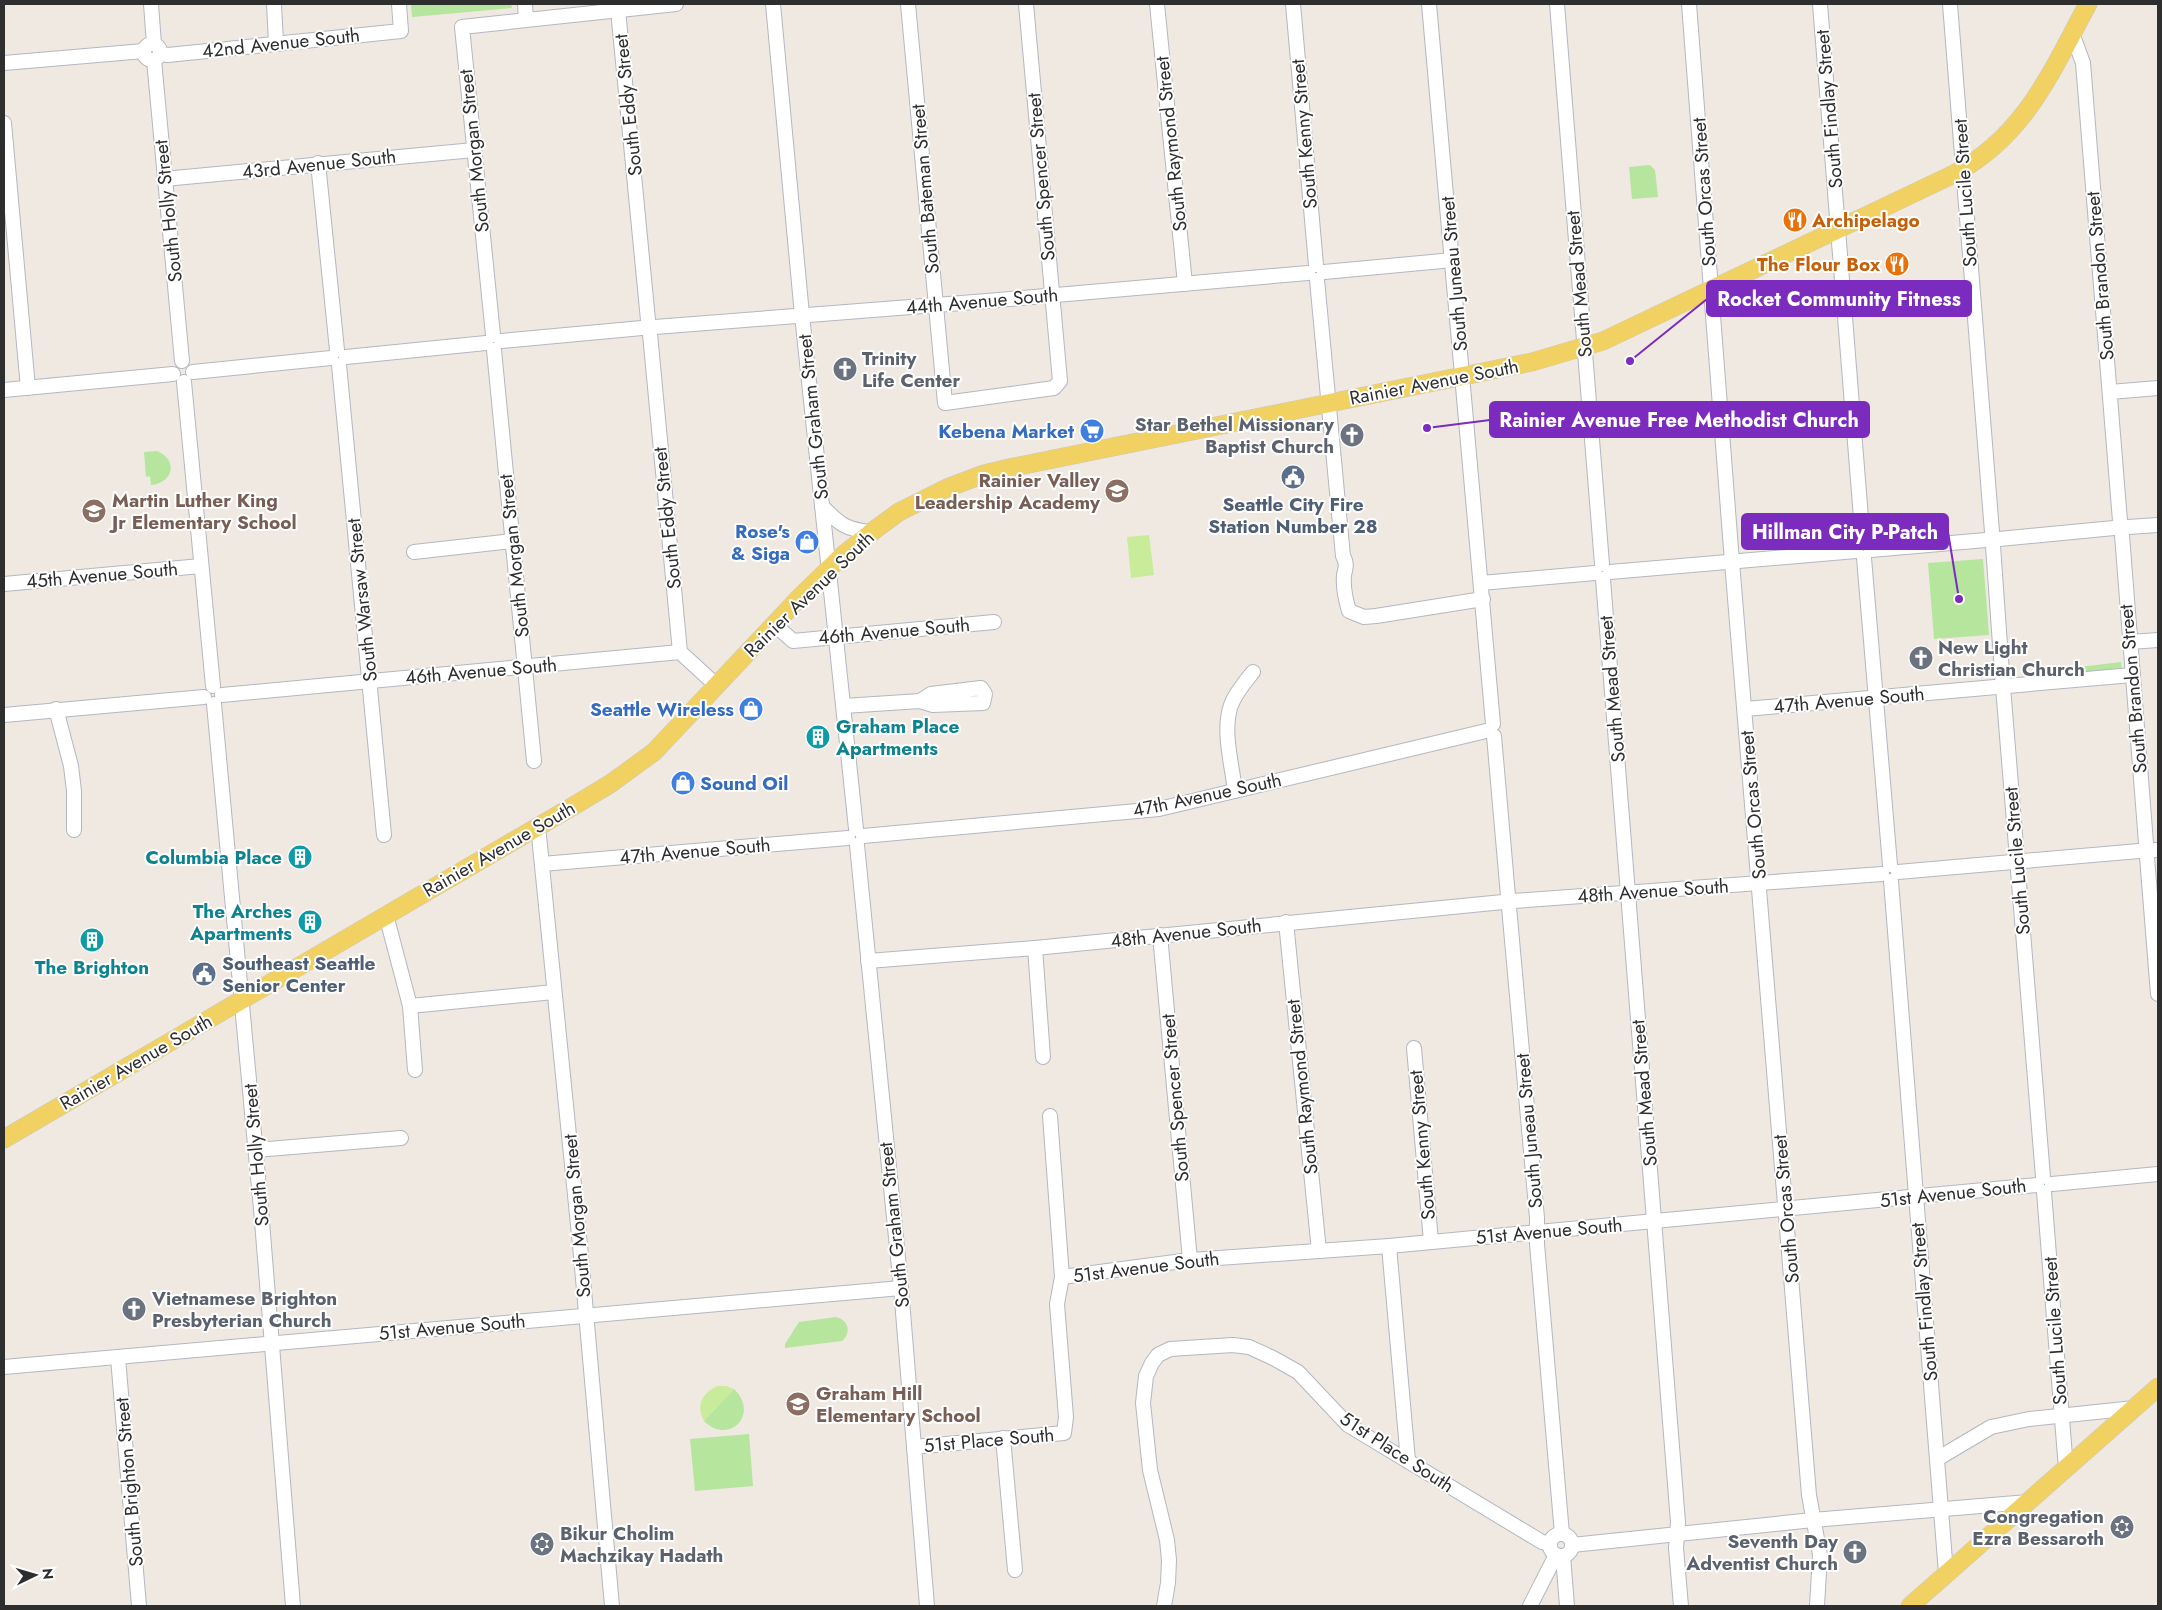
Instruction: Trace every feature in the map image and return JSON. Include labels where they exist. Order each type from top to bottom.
[{"type":"main road","name":"Rainier Avenue South","points":[[4,1140],[634,768],[661,745],[829,568],[899,512],[922,500],[984,474],[1547,359],[1603,341],[1712,291],[1963,169],[1994,148],[2016,126],[2035,100],[2088,4]]},
{"type":"main road","points":[[1910,1606],[2158,1387]]},
{"type":"street","name":"South Holly Street","points":[[151,4],[153,52],[164,179],[182,361],[175,364],[183,376],[256,1150],[293,1606]]},
{"type":"street","points":[[274,4],[276,43]]},
{"type":"street","name":"42nd Avenue South","points":[[4,64],[153,52],[168,55],[401,31],[399,4]]},
{"type":"street","points":[[524,4],[526,19],[618,10],[648,5],[676,4]]},
{"type":"street","name":"South Graham Street","points":[[774,4],[802,315],[844,706],[901,1288],[927,1606]]},
{"type":"street","name":"South Bateman Street","points":[[908,4],[945,403]]},
{"type":"street","name":"South Spencer Street","points":[[945,403],[1054,388],[1060,381],[1026,4]]},
{"type":"street","name":"South Raymond Street","points":[[1158,4],[1185,284]]},
{"type":"street","name":"South Kenny Street","points":[[1293,4],[1343,556],[1340,561],[1340,572],[1344,575],[1349,611],[1364,616],[1483,599]]},
{"type":"street","name":"South Juneau Street","points":[[1429,4],[1483,599],[1491,730],[1509,902],[1562,1534]]},
{"type":"street","name":"South Mead Street","points":[[1557,4],[1678,1522],[1676,1548],[1681,1606]]},
{"type":"street","name":"South Orcas Street","points":[[1689,4],[1732,562],[1809,1495],[1820,1555],[1817,1606]]},
{"type":"street","name":"South Findlay Street","points":[[1820,4],[1946,1573]]},
{"type":"street","name":"South Lucile Street","points":[[1950,4],[2066,1469]]},
{"type":"street","name":"South Eddy Street","points":[[618,10],[680,652]]},
{"type":"street","name":"South Morgan Street","points":[[526,19],[462,26],[534,761]]},
{"type":"street","name":"South Brandon Street","points":[[2072,33],[2083,63],[2132,675],[2149,850],[2158,994]]},
{"type":"street","points":[[4,123],[28,388]]},
{"type":"street","name":"43rd Avenue South","points":[[164,179],[318,163],[474,150]]},
{"type":"street","name":"South Warsaw Street","points":[[318,163],[384,835]]},
{"type":"street","name":"44th Avenue South","points":[[4,390],[183,376],[338,358],[649,327],[935,305],[1452,260]]},
{"type":"street","points":[[2110,392],[2158,388]]},
{"type":"street","points":[[822,506],[843,526],[858,531],[872,532]]},
{"type":"street","points":[[1481,583],[2158,525]]},
{"type":"street","points":[[414,552],[512,541]]},
{"type":"street","name":"45th Avenue South","points":[[4,584],[201,566]]},
{"type":"street","name":"46th Avenue South","points":[[774,624],[793,640],[994,622]]},
{"type":"street","points":[[2130,642],[2158,640]]},
{"type":"street","points":[[680,652],[717,686]]},
{"type":"street","name":"46th Avenue South","points":[[4,715],[680,652]]},
{"type":"street","points":[[1235,791],[1228,720],[1236,694],[1253,672]]},
{"type":"street","name":"47th Avenue South","points":[[1745,709],[2132,675]]},
{"type":"street","points":[[844,706],[920,702]]},
{"type":"street","points":[[56,710],[71,766],[74,791],[74,830]]},
{"type":"street","name":"47th Avenue South","points":[[542,864],[1155,810],[1491,730]]},
{"type":"street","name":"South Morgan Street","points":[[538,826],[568,1113],[612,1606]]},
{"type":"street","name":"48th Avenue South","points":[[868,962],[1035,948],[1286,922],[1628,891],[1760,884],[2149,850]]},
{"type":"street","points":[[386,915],[410,1006],[415,1070]]},
{"type":"street","name":"South Raymond Street","points":[[1286,922],[1319,1251]]},
{"type":"street","name":"South Spencer Street","points":[[1160,936],[1190,1260]]},
{"type":"street","points":[[1035,948],[1044,1057]]},
{"type":"street","points":[[410,1006],[554,992]]},
{"type":"street","name":"South Kenny Street","points":[[1414,1048],[1431,1241]]},
{"type":"street","points":[[1050,1116],[1062,1277]]},
{"type":"street","points":[[256,1150],[401,1138]]},
{"type":"street","name":"51st Avenue South","points":[[1062,1277],[1190,1260],[1389,1246],[2158,1174]]},
{"type":"street","points":[[1389,1246],[1408,1461]]},
{"type":"street","name":"51st Place South","points":[[914,1447],[1064,1433],[1066,1417],[1057,1304],[1062,1277]]},
{"type":"street","name":"51st Avenue South","points":[[4,1366],[118,1358],[272,1342],[901,1288]]},
{"type":"street","name":"51st Place South","points":[[1164,1606],[1168,1583],[1169,1560],[1167,1540],[1150,1470],[1143,1403],[1146,1376],[1152,1363],[1158,1355],[1170,1349],[1214,1345],[1249,1347],[1298,1372],[1348,1425],[1556,1552]]},
{"type":"street","name":"South Brighton Street","points":[[118,1358],[139,1606]]},
{"type":"street","points":[[1937,1459],[1991,1427],[2062,1415],[2134,1408]]},
{"type":"street","points":[[1003,1438],[1015,1570]]},
{"type":"street","points":[[1572,1545],[1813,1520],[2028,1502]]},
{"type":"street","points":[[1556,1552],[1568,1553],[1572,1545],[1570,1538],[1562,1534],[1552,1538],[1568,1606]]},
{"type":"street","points":[[1530,1606],[1556,1552]]},
{"type":"green space","points":[[411,4],[511,4],[512,8],[412,17]]},
{"type":"green space","points":[[1650,165],[1655,170],[1658,197],[1632,199],[1629,167]]},
{"type":"green space","points":[[157,451],[168,459],[170,470],[165,480],[151,485],[150,476],[146,477],[144,452]]},
{"type":"green space","points":[[1149,535],[1154,575],[1131,578],[1127,537]]},
{"type":"green space","points":[[1983,559],[1989,635],[1934,639],[1928,563]]},
{"type":"green space","points":[[2121,662],[2122,671],[2072,675],[2071,668]]},
{"type":"green space","points":[[836,1317],[846,1324],[848,1330],[842,1341],[785,1348],[785,1344],[799,1322]]},
{"type":"green space","points":[[717,1386],[726,1386],[734,1389],[704,1421],[700,1405],[707,1393]]},
{"type":"green space","points":[[734,1389],[741,1399],[744,1408],[743,1417],[738,1424],[723,1430],[714,1428],[704,1421]]},
{"type":"green space","points":[[749,1434],[753,1486],[695,1491],[690,1439]]},
{"type":"place","name":"Archipelago","points":[[1795,220]]},
{"type":"place","name":"The Flour Box","points":[[1897,264]]},
{"type":"place","name":"Rocket Community Fitness","points":[[1630,361]]},
{"type":"place","name":"Trinity Life Center","points":[[845,369]]},
{"type":"place","name":"Rainier Avenue Free Methodist Church","points":[[1427,428]]},
{"type":"place","name":"Kebena Market","points":[[1092,431]]},
{"type":"place","name":"Star Bethel Missionary Baptist Church","points":[[1352,435]]},
{"type":"place","name":"Seattle City Fire Station Number 28","points":[[1293,477]]},
{"type":"place","name":"Rainier Valley Leadership Academy","points":[[1117,491]]},
{"type":"place","name":"Martin Luther King Jr Elementary School","points":[[94,511]]},
{"type":"place","name":"Rose's & Siga","points":[[807,542]]},
{"type":"place","name":"Hillman City P-Patch","points":[[1959,599]]},
{"type":"place","name":"New Light Christian Church","points":[[1921,658]]},
{"type":"place","name":"Seattle Wireless","points":[[751,709]]},
{"type":"place","name":"Graham Place Apartments","points":[[818,737]]},
{"type":"place","name":"Sound Oil","points":[[683,783]]},
{"type":"place","name":"Columbia Place","points":[[300,857]]},
{"type":"place","name":"The Arches Apartments","points":[[310,922]]},
{"type":"place","name":"The Brighton","points":[[92,940]]},
{"type":"place","name":"Southeast Seattle Senior Center","points":[[204,974]]},
{"type":"place","name":"Vietnamese Brighton Presbyterian Church","points":[[134,1309]]},
{"type":"place","name":"Graham Hill Elementary School","points":[[798,1404]]},
{"type":"place","name":"Congregation Ezra Bessaroth","points":[[2122,1527]]},
{"type":"place","name":"Bikur Cholim Machzikay Hadath","points":[[542,1544]]},
{"type":"place","name":"Seventh Day Adventist Church","points":[[1855,1552]]}]
